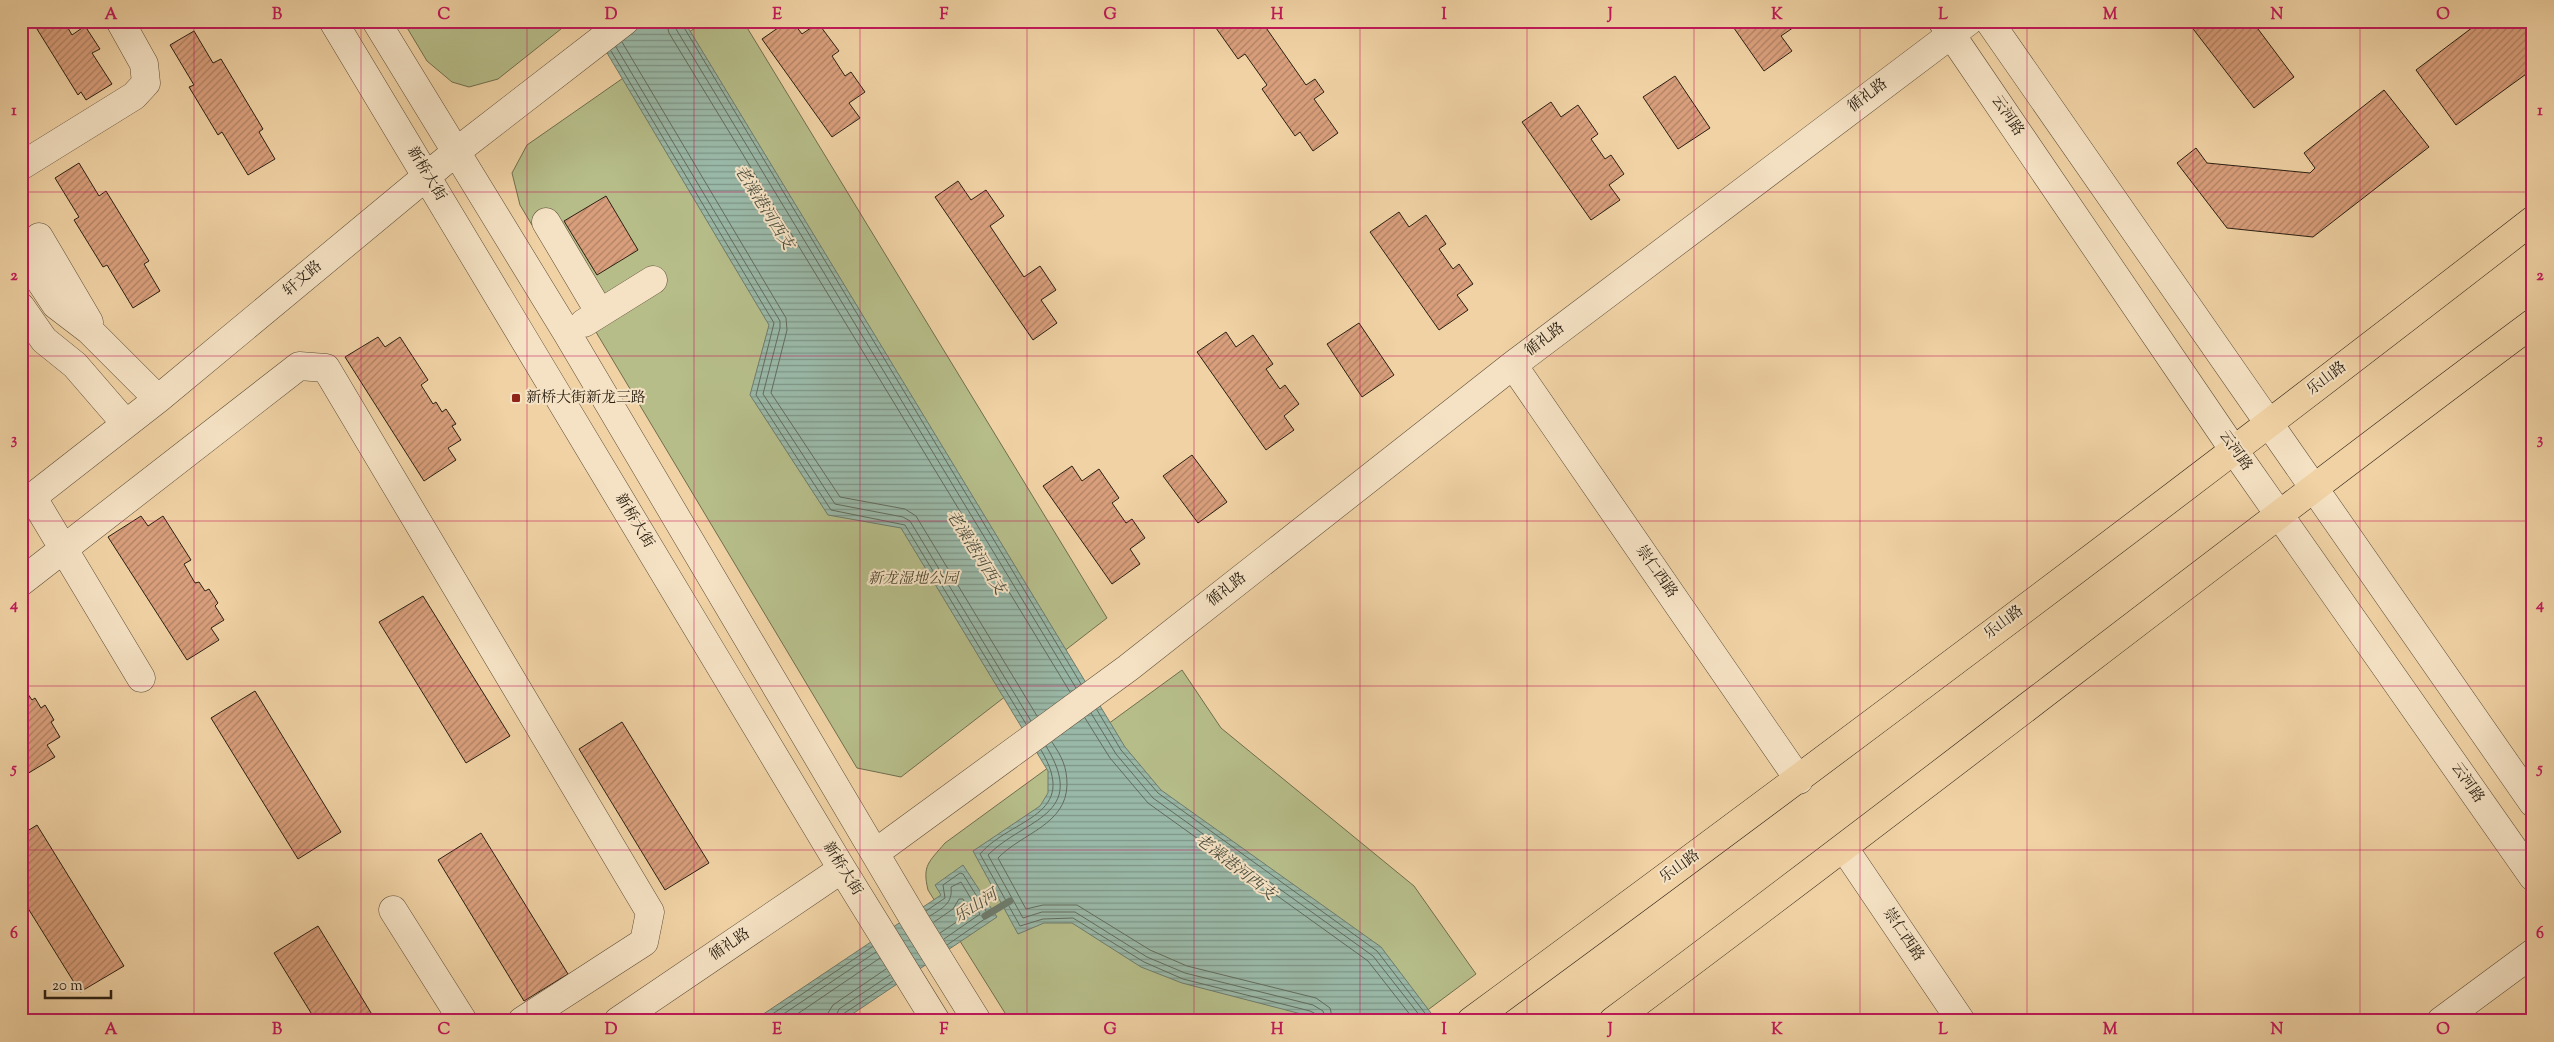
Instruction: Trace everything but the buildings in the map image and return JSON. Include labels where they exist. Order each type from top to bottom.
[{"type":"main road","name":"乐山路","points":[[1471,1021],[1799,780],[2533,220]]},
{"type":"main road","points":[[1613,1021],[1844,848],[2279,514],[2533,323]]},
{"type":"street","points":[[21,166],[134,96],[146,83],[144,64],[120,21]]},
{"type":"street","name":"新桥大街","points":[[333,21],[842,869],[934,1016]]},
{"type":"street","points":[[376,21],[567,333],[915,921],[977,1021]]},
{"type":"street","name":"轩文路","points":[[27,502],[158,399],[457,151],[625,21]]},
{"type":"street","points":[[1989,21],[2533,803]]},
{"type":"street","name":"循礼路","points":[[875,853],[1128,668],[1513,365],[1954,25]]},
{"type":"street","name":"云河路","points":[[1954,25],[2233,449],[2533,877]]},
{"type":"street","points":[[546,222],[600,313]]},
{"type":"street","points":[[30,245],[89,324],[90,331],[158,399]]},
{"type":"street","points":[[567,333],[653,280]]},
{"type":"street","points":[[21,306],[44,340],[75,365],[126,424]]},
{"type":"street","points":[[60,353],[90,331]]},
{"type":"street","name":"崇仁西路","points":[[1513,365],[1799,780]]},
{"type":"street","points":[[21,582],[299,366],[326,368],[650,912],[644,942],[522,1021]]},
{"type":"street","points":[[27,502],[64,549],[141,678]]},
{"type":"street","name":"崇仁西路","points":[[1844,848],[1961,1021]]},
{"type":"street","name":"循礼路","points":[[618,1021],[842,869]]},
{"type":"street","points":[[393,910],[463,1021]]},
{"type":"street","points":[[2441,1021],[2533,953]]},
{"type":"green space","points":[[403,21],[571,21],[498,79],[469,87],[452,82],[427,61]]},
{"type":"green space","name":"新龙湿地公园","points":[[705,21],[743,21],[1107,618],[901,777],[857,768],[520,205],[512,173],[527,145]]},
{"type":"green space","points":[[1182,670],[1221,728],[1414,886],[1476,974],[1413,1021],[1010,1021],[928,890],[926,875],[928,864],[945,843]]},
{"type":"water","name":"老澡港河西支","points":[[588,21],[684,21],[1125,747],[1161,790],[1381,947],[1437,1021],[1318,1021],[1309,1016],[1182,983],[1141,967],[1072,923],[1044,923],[1018,934],[973,851],[1040,806],[1048,793],[1048,771],[901,528],[828,515],[750,395],[769,325]]},
{"type":"water","points":[[963,865],[997,917],[842,1021],[753,1021],[941,895],[935,885]]},
{"type":"waterway","name":"乐山河","points":[[985,916],[1010,901]]},
{"type":"place","name":"新桥大街新龙三路","points":[[516,398]]}]
